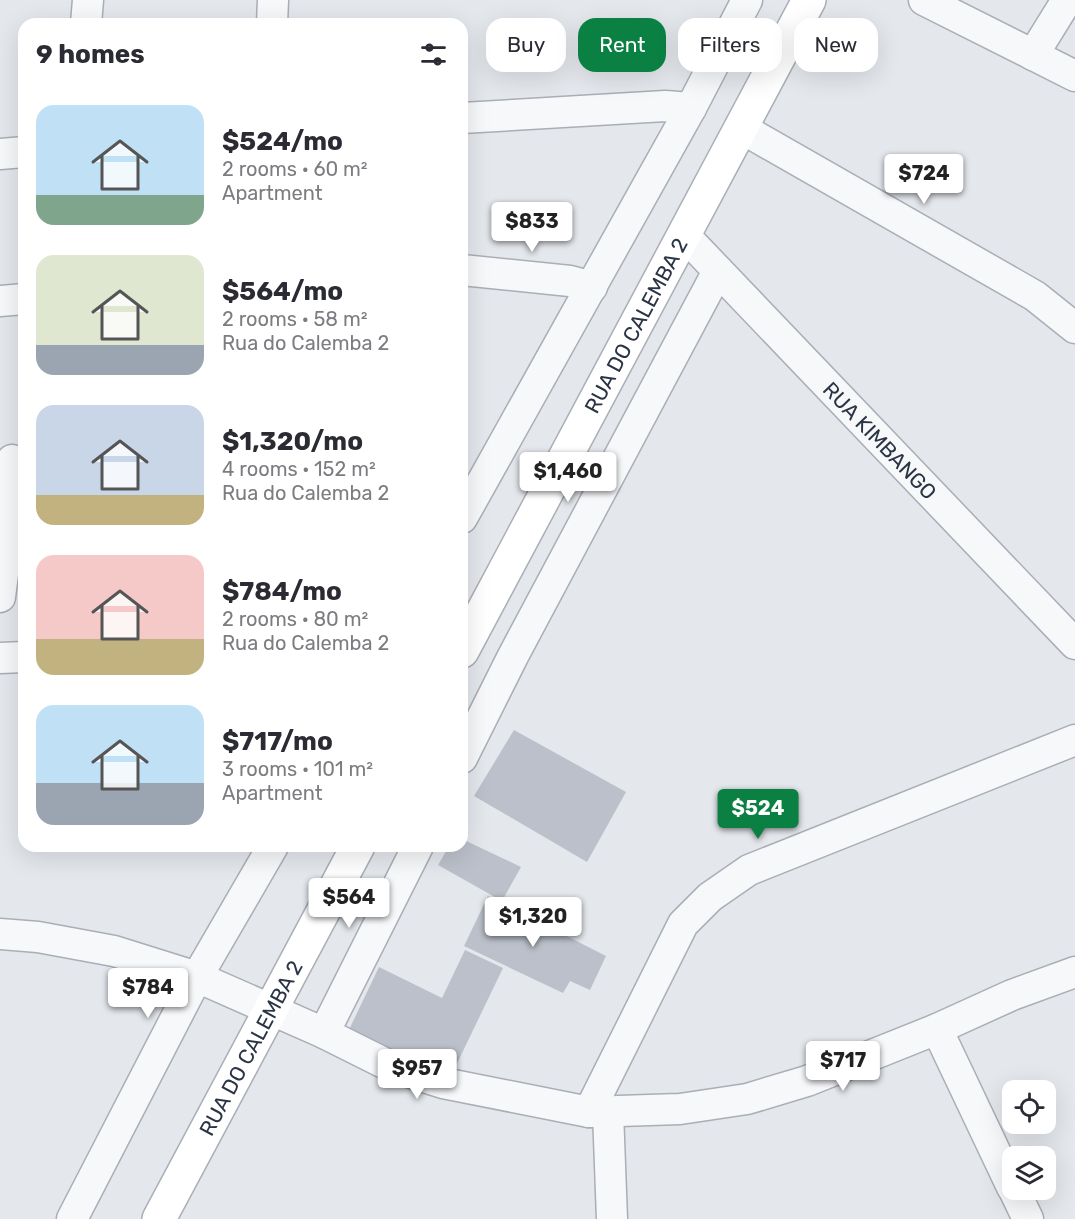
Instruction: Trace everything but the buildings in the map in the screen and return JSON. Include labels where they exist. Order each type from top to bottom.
[{"type":"main road","name":"RUA DO CALEMBA 2","points":[[468,640],[809,0]]},
{"type":"main road","name":"RUA DO CALEMBA 2","points":[[159,1219],[355,852]]},
{"type":"street","points":[[86,18],[88,0]]},
{"type":"street","points":[[272,18],[273,0]]},
{"type":"street","points":[[468,507],[691,108],[747,0]]},
{"type":"street","points":[[924,0],[1075,76]]},
{"type":"street","points":[[1033,55],[1067,0]]},
{"type":"street","points":[[468,118],[665,106],[691,108]]},
{"type":"street","points":[[741,128],[1035,296],[1075,328]]},
{"type":"street","points":[[0,154],[18,152]]},
{"type":"street","name":"RUA KIMBANGO","points":[[684,235],[1075,644]]},
{"type":"street","points":[[468,271],[570,281],[592,287]]},
{"type":"street","points":[[468,746],[513,656],[718,271]]},
{"type":"street","points":[[0,301],[18,299]]},
{"type":"street","points":[[0,597],[9,526],[12,460]]},
{"type":"street","points":[[0,658],[18,657]]},
{"type":"street","points":[[612,1219],[598,1112],[679,932],[710,897],[749,870],[1075,740]]},
{"type":"street","points":[[72,1219],[197,977],[270,852]]},
{"type":"street","points":[[324,1033],[415,852]]},
{"type":"street","points":[[0,934],[38,937],[114,951],[197,977],[324,1033],[392,1067],[443,1083],[598,1112],[680,1110],[747,1099],[807,1081],[937,1029],[1012,995],[1075,972]]},
{"type":"street","points":[[937,1029],[1002,1165]]},
{"type":"street","points":[[1019,1200],[1028,1219]]}]
